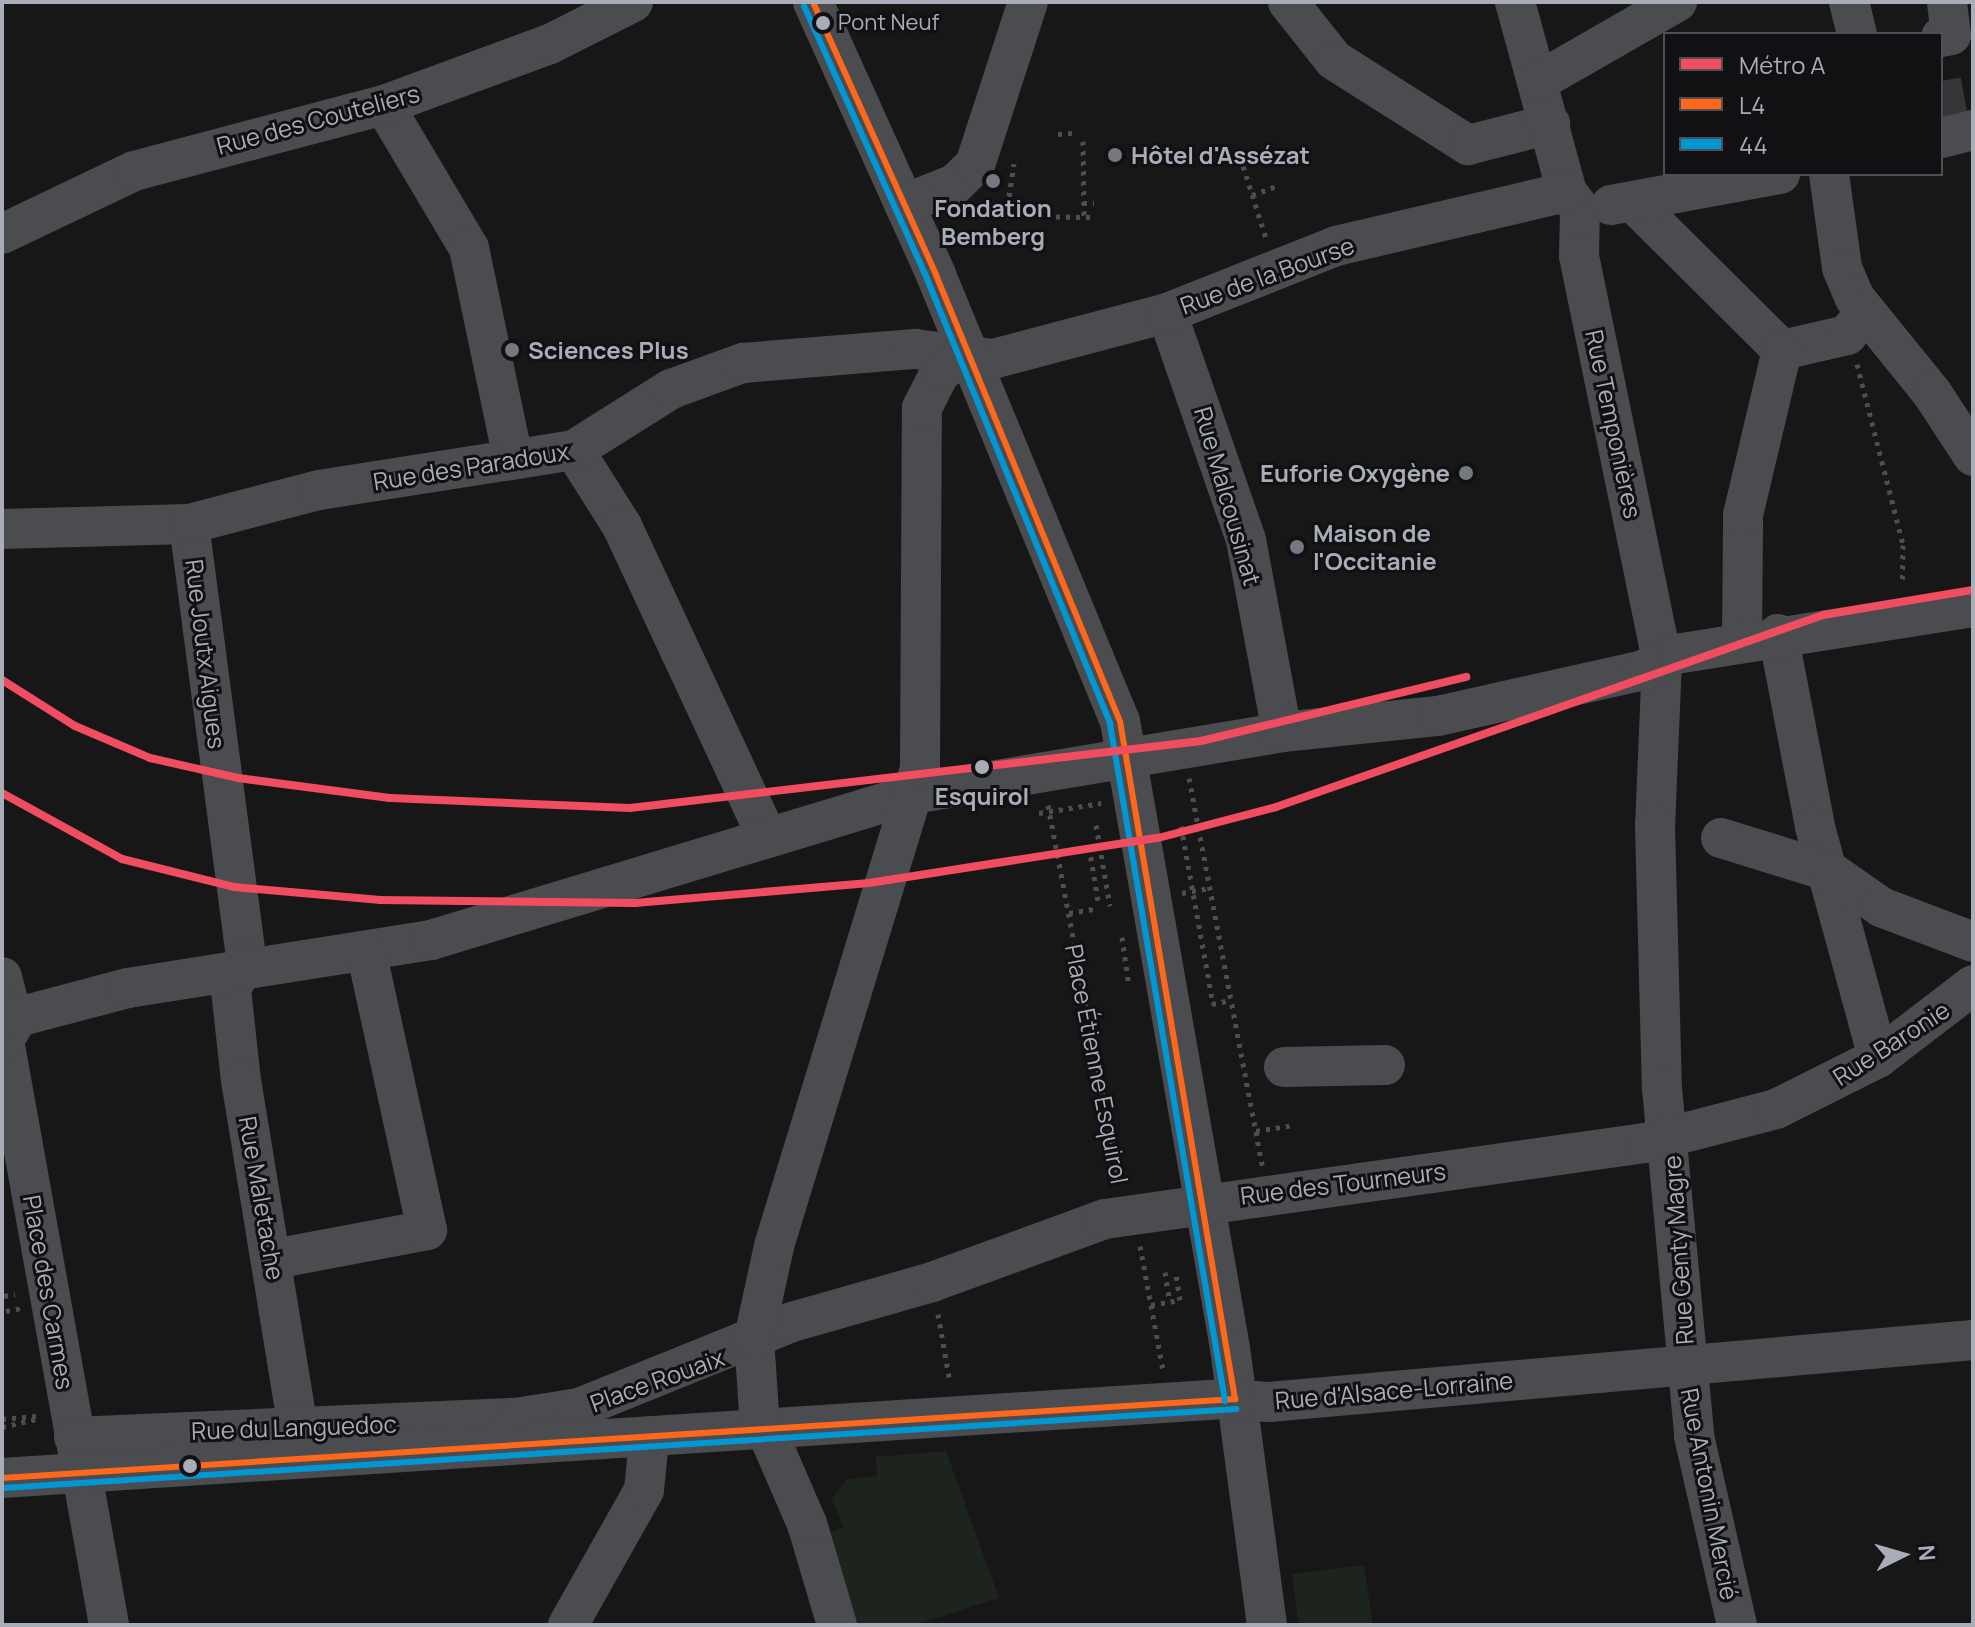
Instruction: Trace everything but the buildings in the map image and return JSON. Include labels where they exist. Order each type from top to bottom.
[{"type":"street","name":"Rue des Couteliers","points":[[2,234],[134,171],[384,105],[550,44],[633,2]]},
{"type":"street","points":[[813,2],[969,353],[1107,684],[1128,760],[1204,1201],[1267,1625]]},
{"type":"street","points":[[904,204],[955,184],[975,165],[1028,2]]},
{"type":"street","points":[[1288,2],[1334,60],[1468,145],[1550,124]]},
{"type":"street","name":"Rue Temponières","points":[[1515,2],[1573,200],[1579,256],[1662,660],[1655,965],[1669,1138]]},
{"type":"street","points":[[1539,81],[1677,2]]},
{"type":"street","points":[[1849,2],[1856,32]]},
{"type":"street","points":[[1943,37],[1951,35],[1947,2]]},
{"type":"street","points":[[384,105],[469,248],[513,459]]},
{"type":"street","name":"Rue de la Bourse","points":[[969,353],[993,359],[1167,313],[1336,246],[1573,200],[1633,202],[1770,176]]},
{"type":"street","points":[[1829,176],[1842,268],[1856,324],[1932,393],[1973,456]]},
{"type":"street","points":[[1633,202],[1782,350]]},
{"type":"street","name":"Rue Malcousinat","points":[[1167,313],[1228,478],[1282,732]]},
{"type":"street","points":[[1782,350],[1856,324]]},
{"type":"street","points":[[1782,350],[1743,515],[1760,637],[1798,751],[1878,1058]]},
{"type":"street","points":[[837,1625],[807,1524],[767,1433],[754,1338],[830,1056],[920,769],[922,408],[940,372],[969,353]]},
{"type":"street","name":"Rue des Paradoux","points":[[2,529],[189,524],[319,490],[574,450],[671,389],[743,363],[800,354],[969,353]]},
{"type":"street","points":[[574,450],[622,526],[766,835]]},
{"type":"street","name":"Rue Joutx Aigues","points":[[189,524],[245,973]]},
{"type":"street","points":[[3,1040],[18,1017],[128,988],[367,955],[913,794],[1282,732],[1438,716],[1760,637],[1973,607]]},
{"type":"street","points":[[1721,838],[1831,872],[1881,907],[1973,942]]},
{"type":"street","points":[[274,1259],[427,1230],[367,955]]},
{"type":"street","name":"Rue Maletache","points":[[245,973],[231,990],[301,1445]]},
{"type":"street","name":"Place des Carmes","points":[[2,977],[10,1010],[3,1040],[77,1454],[92,1504],[109,1625]]},
{"type":"street","name":"Rue Baronie","points":[[1669,1138],[1776,1109],[1878,1058],[1973,985]]},
{"type":"street","points":[[1284,1067],[1385,1065]]},
{"type":"street","name":"Rue des Tourneurs","points":[[792,1322],[932,1282],[1129,1214],[1204,1201],[1267,1195],[1669,1138]]},
{"type":"street","name":"Rue Genty Magre","points":[[1669,1138],[1686,1363]]},
{"type":"street","name":"Place Rouaix","points":[[515,1418],[628,1393],[792,1322]]},
{"type":"street","name":"Rue d'Alsace-Lorraine","points":[[767,1433],[1973,1340]]},
{"type":"street","name":"Rue Antonin Mercié","points":[[1686,1363],[1737,1625]]},
{"type":"street","name":"Rue du Languedoc","points":[[301,1445],[515,1418]]},
{"type":"street","name":"Rue du Languedoc","points":[[77,1454],[301,1445],[649,1440],[767,1433]]},
{"type":"street","points":[[568,1625],[644,1490],[649,1440]]},
{"type":"street","points":[[2,1478],[77,1454]]},
{"type":"path","points":[[1058,134],[1072,133]]},
{"type":"path","points":[[1083,141],[1084,217]]},
{"type":"path","points":[[1006,216],[1014,164]]},
{"type":"path","points":[[1243,166],[1269,245]]},
{"type":"path","points":[[1252,195],[1280,185]]},
{"type":"path","points":[[1083,203],[1094,203]]},
{"type":"path","points":[[996,216],[1094,217]]},
{"type":"path","points":[[1856,324],[1903,545],[1902,597]]},
{"type":"path","points":[[1184,750],[1267,1195]]},
{"type":"path","name":"Place Étienne Esquirol","points":[[1042,773],[1129,1214],[1165,1379]]},
{"type":"path","points":[[1194,802],[1204,800]]},
{"type":"path","points":[[1039,813],[1111,801]]},
{"type":"path","points":[[1196,816],[1207,814]]},
{"type":"path","points":[[1096,825],[1110,906]]},
{"type":"path","points":[[1181,826],[1213,1004]]},
{"type":"path","points":[[1089,847],[1098,900]]},
{"type":"path","points":[[1173,895],[1210,888]]},
{"type":"path","name":"Place Étienne Esquirol","points":[[1069,913],[1099,908]]},
{"type":"path","points":[[1201,1000],[1213,1004],[1231,1000]]},
{"type":"path","points":[[1256,1131],[1292,1125]]},
{"type":"path","points":[[1165,1272],[1170,1302]]},
{"type":"path","points":[[1151,1305],[1180,1300],[1176,1274]]},
{"type":"path","points":[[932,1282],[956,1420]]},
{"type":"path","points":[[2,1419],[29,1415]]},
{"type":"path","points":[[2,1427],[30,1423]]},
{"type":"shaded area","points":[[946,1451],[999,1598],[913,1625],[858,1625],[826,1534],[843,1527],[832,1498],[847,1479],[877,1476],[876,1457]]},
{"type":"shaded area","points":[[1364,1565],[1373,1625],[1299,1625],[1292,1574]]},
{"type":"tunnel","points":[[1943,92],[1949,124]]},
{"type":"metro line","name":"A","points":[[2,793],[122,859],[234,887],[380,900],[635,903],[869,883],[1158,838],[1276,807],[1823,615],[1973,590]]},
{"type":"metro line","name":"A","points":[[2,680],[75,726],[150,758],[238,778],[390,798],[630,808],[1201,741],[1466,677]]},
{"type":"transit line","name":"L4","points":[[813,2],[936,275],[1120,721],[1235,1399]]},
{"type":"transit line","name":"44","points":[[804,6],[927,279],[1110,724],[1225,1401]]},
{"type":"transit line","name":"L4","points":[[2,1478],[1235,1399]]},
{"type":"transit line","name":"44","points":[[3,1488],[1236,1409]]},
{"type":"place","name":"Pont Neuf","points":[[823,23]]},
{"type":"place","name":"Hôtel d'Assézat","points":[[1115,155]]},
{"type":"place","name":"Fondation Bemberg","points":[[993,181]]},
{"type":"place","name":"Sciences Plus","points":[[512,350]]},
{"type":"place","name":"Euforie Oxygène","points":[[1466,473]]},
{"type":"place","name":"Maison de l'Occitanie","points":[[1297,547]]},
{"type":"place","name":"Esquirol","points":[[982,767]]}]
